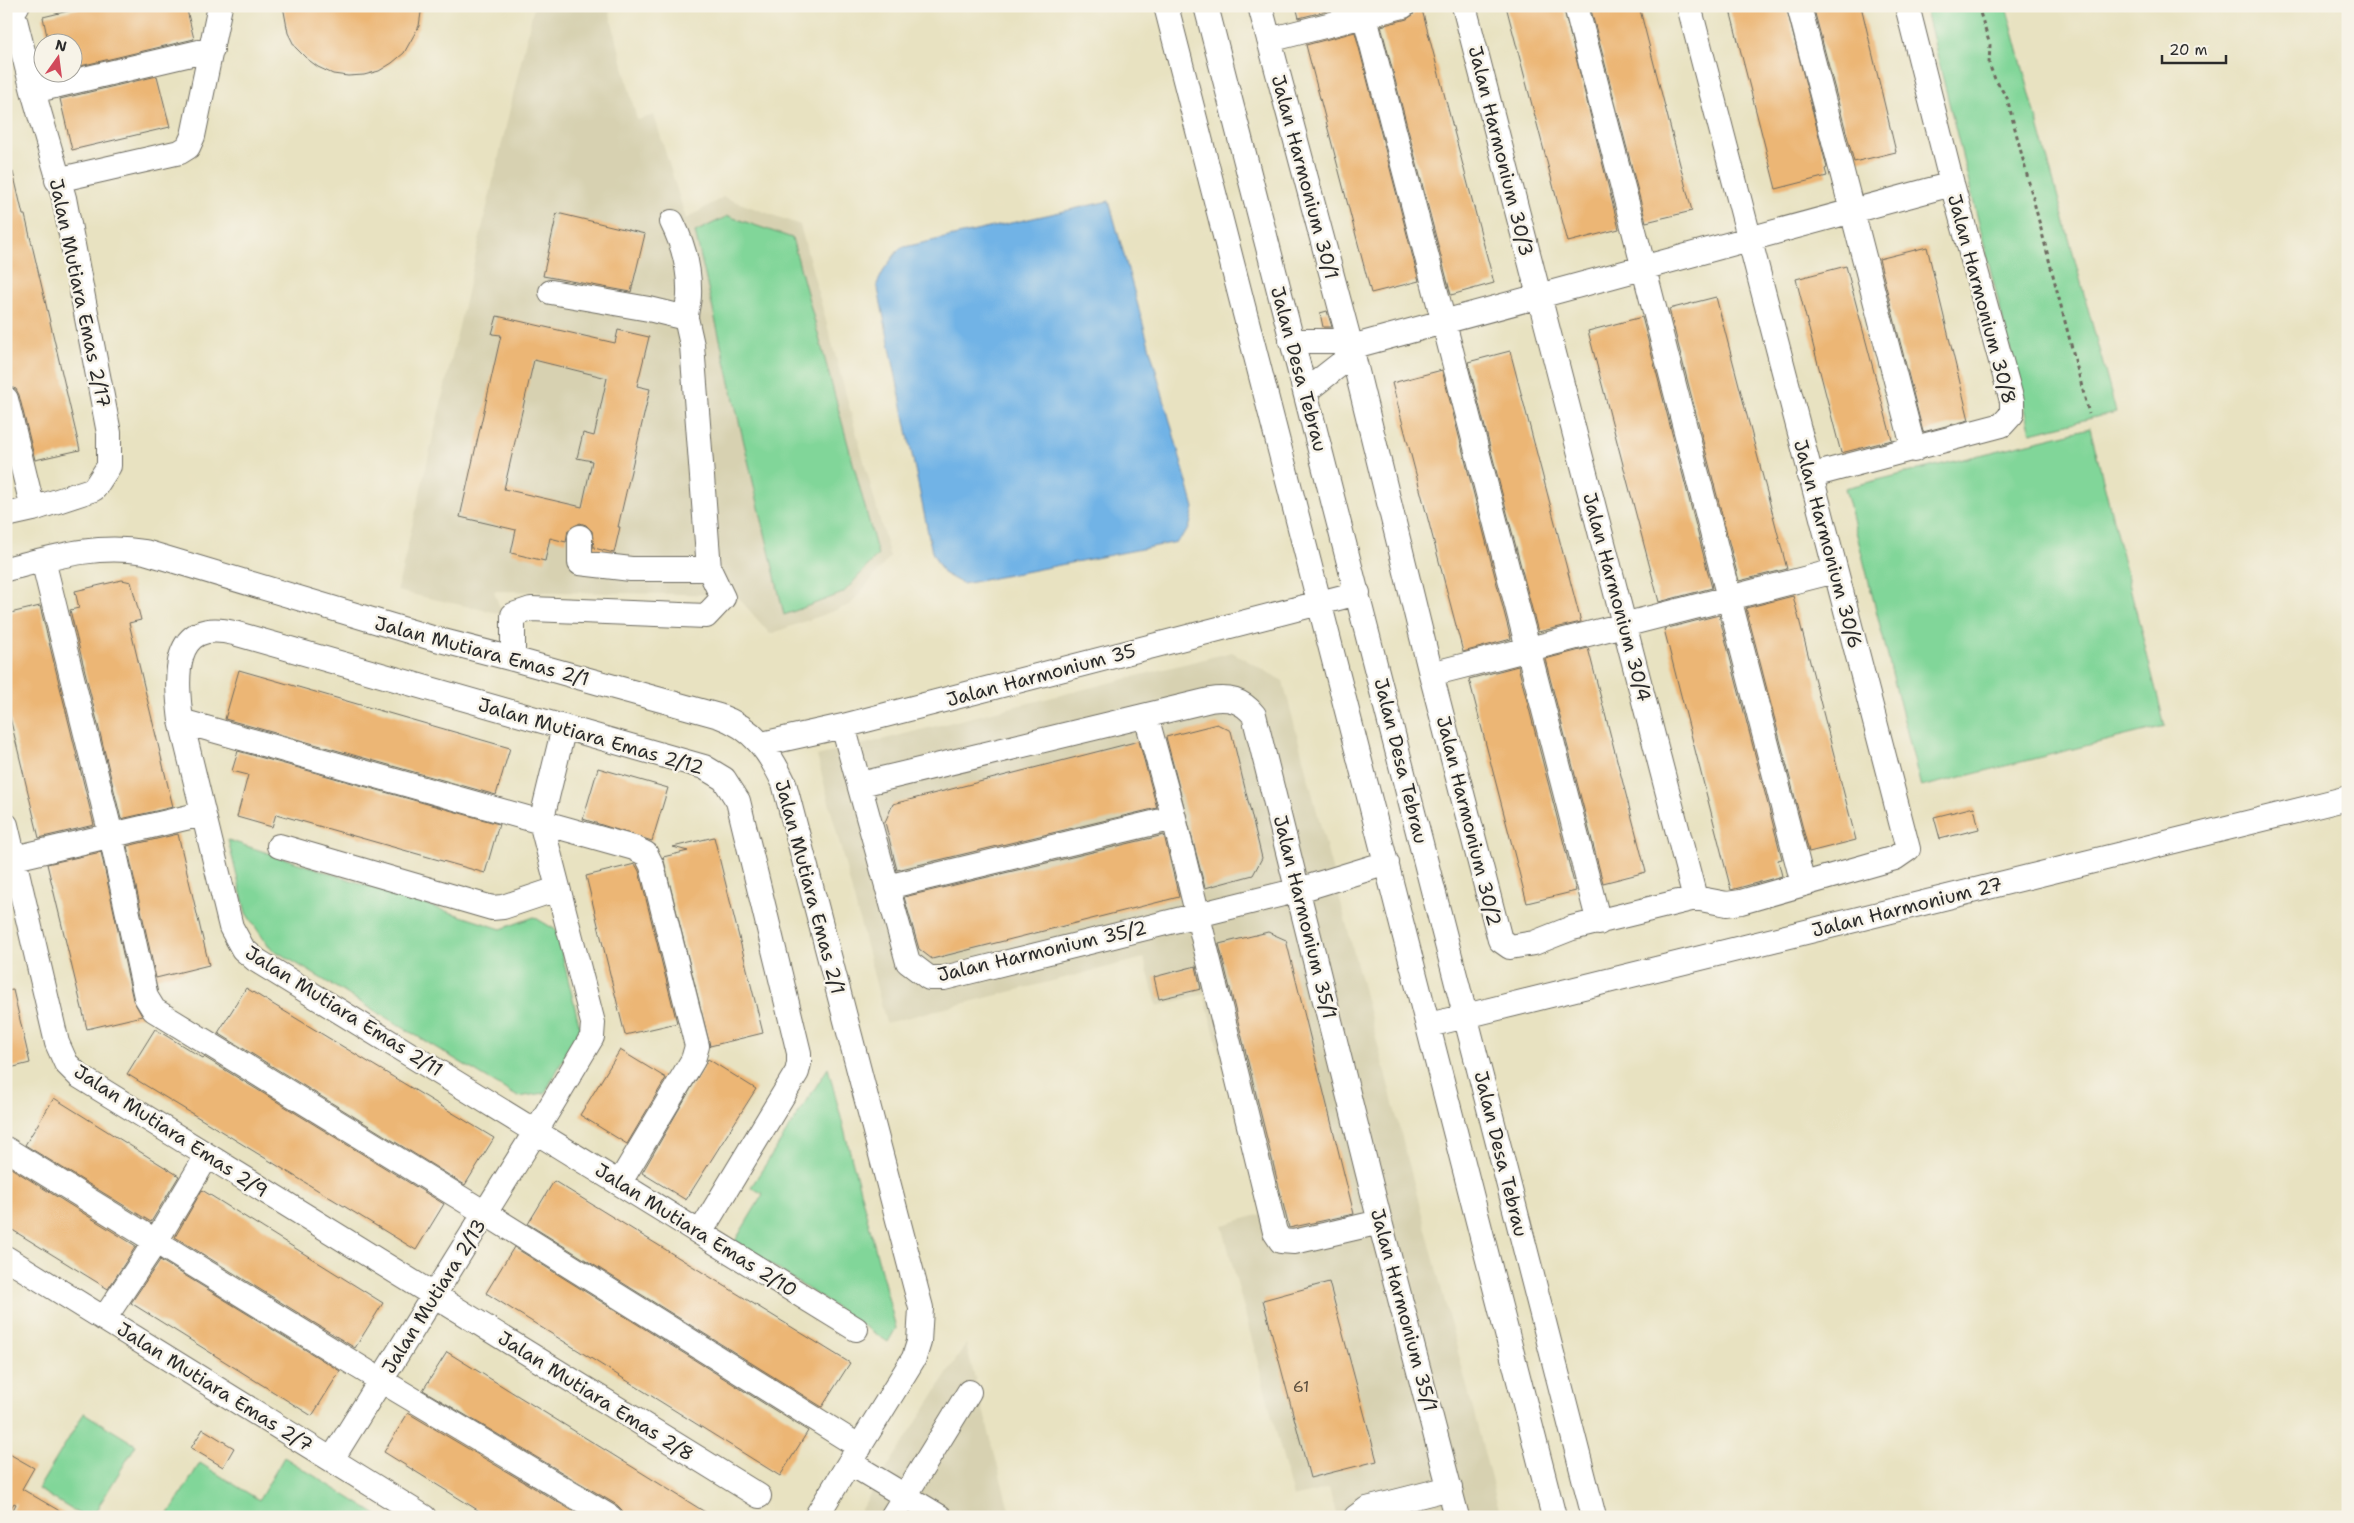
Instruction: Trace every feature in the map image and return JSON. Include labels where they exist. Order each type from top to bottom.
[{"type":"street","name":"Jalan Mutiara Emas 2/17","points":[[6,515],[33,509],[94,488],[109,466],[110,433],[64,198],[57,180],[13,12],[17,6]]},
{"type":"street","points":[[57,180],[180,152],[188,147],[193,136],[220,6]]},
{"type":"street","name":"Jalan Desa Tebrau","points":[[1166,6],[1554,1517]]},
{"type":"street","name":"Jalan Desa Tebrau","points":[[1206,6],[1594,1517]]},
{"type":"street","name":"Jalan Harmonium 30/1","points":[[1260,6],[1351,347]]},
{"type":"street","points":[[1269,40],[1363,11],[1403,6]]},
{"type":"street","name":"Jalan Harmonium 30/3","points":[[1464,6],[1539,296]]},
{"type":"street","points":[[1576,6],[1803,884]]},
{"type":"street","name":"Jalan Harmonium 30/6","points":[[1689,6],[1908,849]]},
{"type":"street","points":[[1799,6],[1914,450],[1810,476]]},
{"type":"street","name":"Jalan Harmonium 30/8","points":[[1907,6],[1952,184],[2012,401],[2012,414],[2002,425],[1914,450]]},
{"type":"street","points":[[1363,11],[1599,923]]},
{"type":"street","points":[[33,91],[212,48]]},
{"type":"street","points":[[1291,341],[1337,341],[1351,347],[1952,184]]},
{"type":"street","points":[[513,658],[513,615],[531,609],[706,616],[723,598],[708,570],[692,345],[686,318],[689,296],[687,265],[680,238],[672,222]]},
{"type":"street","points":[[551,292],[649,308],[686,318]]},
{"type":"street","name":"Jalan Harmonium 30/4","points":[[1539,296],[1695,898]]},
{"type":"street","points":[[1306,391],[1343,362],[1351,347]]},
{"type":"street","name":"Jalan Harmonium 30/2","points":[[1351,347],[1431,674],[1500,940],[1510,947],[1534,943],[1572,928],[1599,923],[1695,898],[1727,904],[1734,903],[1895,858],[1908,849]]},
{"type":"street","points":[[6,399],[33,509]]},
{"type":"street","points":[[580,537],[580,563],[631,570],[708,570]]},
{"type":"street","name":"Jalan Mutiara Emas 2/1","points":[[6,569],[81,551],[104,548],[146,552],[432,638],[513,658],[719,716],[735,722],[762,744],[775,762],[784,782],[921,1308],[919,1342],[914,1358],[816,1517]]},
{"type":"street","points":[[43,560],[111,836],[148,1002],[154,1010],[485,1213],[855,1455],[906,1495],[940,1517]]},
{"type":"street","points":[[1431,674],[1836,572]]},
{"type":"street","name":"Jalan Harmonium 35","points":[[762,744],[843,726],[1358,593]]},
{"type":"street","name":"Jalan Mutiara Emas 2/12","points":[[188,641],[197,633],[209,630],[222,630],[704,767],[724,780],[738,801],[800,1063],[797,1072],[700,1233]]},
{"type":"street","name":"Jalan Mutiara Emas 2/11","points":[[188,641],[182,652],[178,677],[182,721],[202,814],[231,927],[238,943],[249,955],[536,1132]]},
{"type":"street","name":"Jalan Harmonium 35/1","points":[[861,784],[1224,698],[1237,700],[1247,706],[1254,715],[1380,1222],[1457,1517]]},
{"type":"street","points":[[1146,716],[1174,818],[1275,1232],[1281,1241],[1294,1242],[1380,1222]]},
{"type":"street","points":[[182,721],[634,848],[646,854],[652,866],[696,1041],[696,1051],[693,1060],[620,1182]]},
{"type":"street","name":"Jalan Harmonium 35/2","points":[[843,726],[861,784],[908,962],[929,978],[944,978],[1299,890],[1387,863]]},
{"type":"street","points":[[541,822],[564,727]]},
{"type":"street","name":"Jalan Harmonium 27","points":[[1429,1026],[2348,798]]},
{"type":"street","points":[[10,859],[202,814]]},
{"type":"street","points":[[887,887],[1174,818]]},
{"type":"street","name":"Jalan Mutiara 2/13","points":[[332,1459],[536,1132],[590,1042],[593,1033],[541,822]]},
{"type":"street","name":"Jalan Mutiara Emas 2/9","points":[[6,825],[10,859],[57,1043],[66,1063],[80,1076],[433,1296]]},
{"type":"street","points":[[279,846],[492,908],[503,907],[557,889]]},
{"type":"street","name":"Jalan Mutiara Emas 2/10","points":[[536,1132],[856,1329]]},
{"type":"street","points":[[6,1149],[382,1381],[610,1517]]},
{"type":"street","points":[[104,1319],[156,1240],[207,1156]]},
{"type":"street","name":"Jalan Mutiara Emas 2/7","points":[[6,1258],[424,1517]]},
{"type":"street","name":"Jalan Mutiara Emas 2/8","points":[[433,1296],[759,1496]]},
{"type":"street","points":[[892,1517],[968,1392]]},
{"type":"street","points":[[1545,1481],[1582,1470]]},
{"type":"street","points":[[1356,1517],[1366,1509],[1450,1488]]},
{"type":"path","points":[[1978,6],[1990,45],[1989,64],[1995,79],[2008,98],[2089,414]]},
{"type":"shaded area","points":[[534,6],[608,6],[637,120],[654,115],[686,219],[723,197],[800,225],[890,557],[850,605],[770,634],[736,595],[494,591],[502,614],[397,591]]},
{"type":"shaded area","points":[[1232,652],[1283,681],[1501,1517],[1337,1517],[1329,1488],[1293,1497],[1222,1225],[1262,1214],[1204,994],[1157,1006],[1144,958],[886,1023],[817,756]]},
{"type":"shaded area","points":[[966,1344],[1011,1517],[856,1517]]},
{"type":"green space","points":[[1925,6],[2006,6],[2116,412],[2031,433]]},
{"type":"green space","points":[[728,216],[792,238],[878,555],[843,593],[784,615],[695,232]]},
{"type":"green space","points":[[2090,428],[2165,726],[1921,787],[1845,488]]},
{"type":"green space","points":[[228,840],[501,929],[534,917],[556,930],[580,1028],[545,1093],[518,1097],[269,947],[246,913]]},
{"type":"green space","points":[[828,1068],[896,1328],[888,1342],[735,1241],[763,1194],[751,1187]]},
{"type":"green space","points":[[84,1413],[136,1445],[92,1517],[84,1517],[38,1489]]},
{"type":"green space","points":[[284,1457],[380,1517],[167,1517],[200,1463],[259,1500]]},
{"type":"water","points":[[1109,201],[1194,508],[1189,529],[1177,542],[963,584],[943,573],[932,552],[877,284],[885,268],[900,248]]},
{"type":"building","points":[[89,6],[186,6],[194,39],[82,66],[82,32],[46,32],[43,17]]},
{"type":"building","points":[[283,6],[422,6],[419,26],[404,53],[379,71],[364,75],[348,76],[333,74],[318,67],[295,47],[288,33]]},
{"type":"building","points":[[1296,6],[1346,6],[1299,18]]},
{"type":"building","points":[[1416,6],[1421,6],[1494,283],[1451,295],[1381,26],[1407,19],[1413,15]]},
{"type":"building","points":[[1506,6],[1563,6],[1619,229],[1568,242]]},
{"type":"building","points":[[1590,6],[1639,6],[1692,211],[1646,222]]},
{"type":"building","points":[[1729,6],[1786,6],[1827,168],[1825,169],[1827,176],[1776,189]]},
{"type":"building","points":[[1813,6],[1861,6],[1896,152],[1854,162]]},
{"type":"building","points":[[1355,32],[1419,281],[1371,293],[1306,45]]},
{"type":"building","points":[[157,76],[170,127],[72,150],[60,99]]},
{"type":"building","points":[[13,172],[23,215],[25,215],[80,450],[35,460],[19,395],[16,389],[6,386],[6,173]]},
{"type":"building","points":[[557,213],[645,234],[631,292],[543,276]]},
{"type":"building","points":[[1927,247],[1969,420],[1923,432],[1879,259]]},
{"type":"building","points":[[1846,266],[1892,440],[1841,453],[1796,279]]},
{"type":"building","points":[[1716,297],[1787,569],[1739,581],[1669,309]]},
{"type":"building","points":[[1327,311],[1332,327],[1323,327],[1320,313]]},
{"type":"building","points":[[497,316],[615,343],[618,330],[649,337],[637,386],[650,389],[618,527],[620,527],[614,553],[594,548],[592,531],[586,525],[580,523],[568,530],[566,542],[550,538],[545,561],[511,553],[516,530],[460,517],[501,335],[492,334]],"holes":[[[534,360],[607,378],[594,436],[583,433],[577,458],[592,461],[582,507],[504,489]]]},
{"type":"building","points":[[1642,317],[1712,588],[1659,602],[1588,331]]},
{"type":"building","points":[[1510,351],[1581,622],[1538,632],[1468,362]]},
{"type":"building","points":[[1442,370],[1511,639],[1463,652],[1392,383]]},
{"type":"building","points":[[122,580],[131,582],[141,620],[129,623],[173,807],[121,819],[70,610],[79,608],[75,591]]},
{"type":"building","points":[[1793,596],[1856,840],[1809,852],[1746,608]]},
{"type":"building","points":[[40,606],[94,825],[39,838],[6,701],[6,614]]},
{"type":"building","points":[[1719,615],[1782,859],[1778,860],[1782,876],[1731,890],[1664,629]]},
{"type":"building","points":[[1588,648],[1646,872],[1603,883],[1545,659]]},
{"type":"building","points":[[1518,666],[1576,891],[1527,903],[1469,679]]},
{"type":"building","points":[[239,670],[510,748],[496,795],[225,719]]},
{"type":"building","points":[[1217,724],[1231,731],[1262,858],[1253,875],[1205,888],[1166,737]]},
{"type":"building","points":[[1139,741],[1157,808],[897,870],[885,822],[893,804]]},
{"type":"building","points":[[238,751],[499,824],[485,873],[276,814],[272,827],[237,817],[248,775],[232,771]]},
{"type":"building","points":[[598,768],[668,788],[652,841],[583,819]]},
{"type":"building","points":[[1974,807],[1979,829],[1940,839],[1934,817]]},
{"type":"building","points":[[178,834],[209,965],[156,978],[127,846]]},
{"type":"building","points":[[1164,835],[1179,897],[932,959],[919,949],[904,897]]},
{"type":"building","points":[[714,837],[763,1033],[710,1046],[663,857],[688,851],[673,847]]},
{"type":"building","points":[[101,852],[133,1000],[142,1016],[87,1029],[47,864]]},
{"type":"building","points":[[635,864],[639,871],[677,1023],[625,1035],[586,876]]},
{"type":"building","points":[[1268,932],[1286,940],[1354,1214],[1289,1228],[1219,944]]},
{"type":"building","points":[[1196,966],[1201,989],[1159,999],[1154,977]]},
{"type":"building","points":[[246,988],[494,1138],[465,1185],[218,1033]]},
{"type":"building","points":[[13,990],[30,1063],[6,1069],[6,991]]},
{"type":"building","points":[[155,1029],[444,1204],[416,1250],[127,1074]]},
{"type":"building","points":[[620,1050],[666,1078],[627,1144],[580,1115]]},
{"type":"building","points":[[708,1059],[756,1089],[686,1200],[642,1173]]},
{"type":"building","points":[[54,1098],[179,1176],[151,1222],[25,1145]]},
{"type":"building","points":[[6,1165],[136,1246],[108,1289],[6,1226]]},
{"type":"building","points":[[554,1181],[850,1363],[822,1407],[528,1224]]},
{"type":"building","points":[[202,1190],[383,1303],[355,1348],[175,1237]]},
{"type":"building","points":[[514,1247],[808,1431],[780,1476],[486,1293]]},
{"type":"building","points":[[160,1260],[340,1371],[312,1416],[131,1303]]},
{"type":"building","points":[[1329,1282],[1377,1461],[1310,1478],[1263,1300]]},
{"type":"building","points":[[447,1352],[713,1517],[624,1517],[622,1510],[617,1505],[423,1390]]},
{"type":"building","points":[[408,1413],[583,1517],[489,1517],[384,1452]]},
{"type":"building","points":[[203,1429],[234,1448],[223,1467],[191,1448]]},
{"type":"building","points":[[6,1452],[34,1468],[22,1489],[70,1517],[23,1517],[13,1510],[16,1504],[14,1503],[6,1516]]}]
